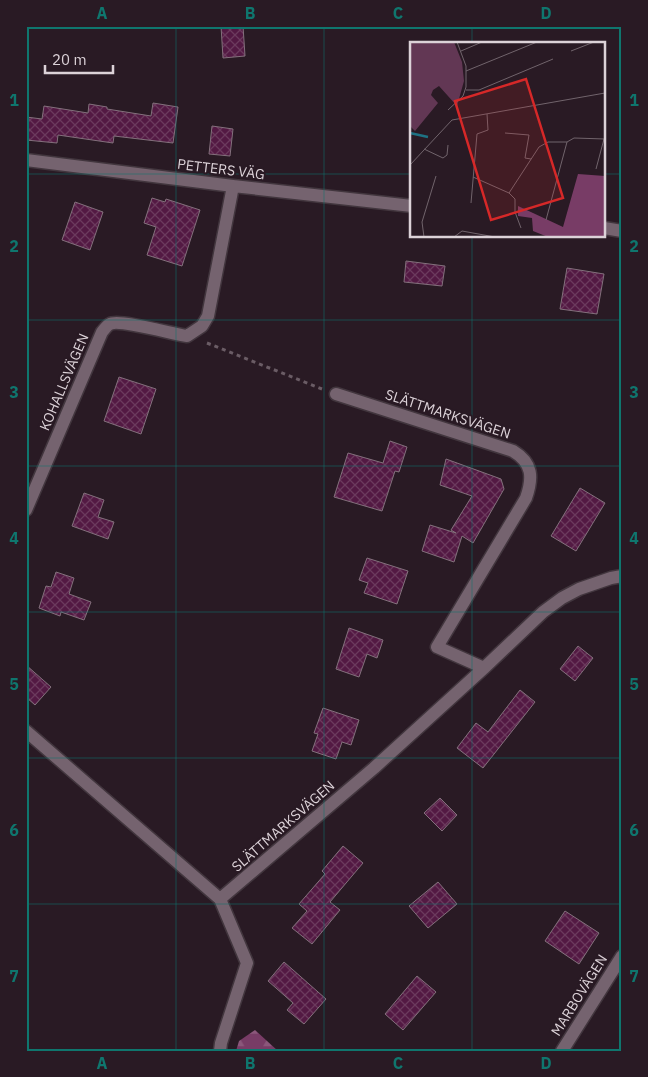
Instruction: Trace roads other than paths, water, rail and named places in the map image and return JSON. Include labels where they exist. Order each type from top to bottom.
[{"type":"street","name":"PETTERS VÄG","points":[[26,160],[410,206]]},
{"type":"street","name":"KOHALLSVÄGEN","points":[[26,510],[102,332],[110,323],[121,322],[187,336],[202,326],[208,316],[234,186]]},
{"type":"street","points":[[606,228],[622,230]]},
{"type":"street","name":"SLÄTTMARKSVÄGEN","points":[[336,394],[513,451],[522,456],[528,465],[531,483],[526,498],[437,647],[484,668]]},
{"type":"street","name":"SLÄTTMARKSVÄGEN","points":[[220,899],[374,768],[543,612],[562,598],[595,584],[622,576]]},
{"type":"street","points":[[26,731],[220,899],[247,963],[220,1051]]},
{"type":"street","name":"MARBOVÄGEN","points":[[562,1051],[622,956]]}]
